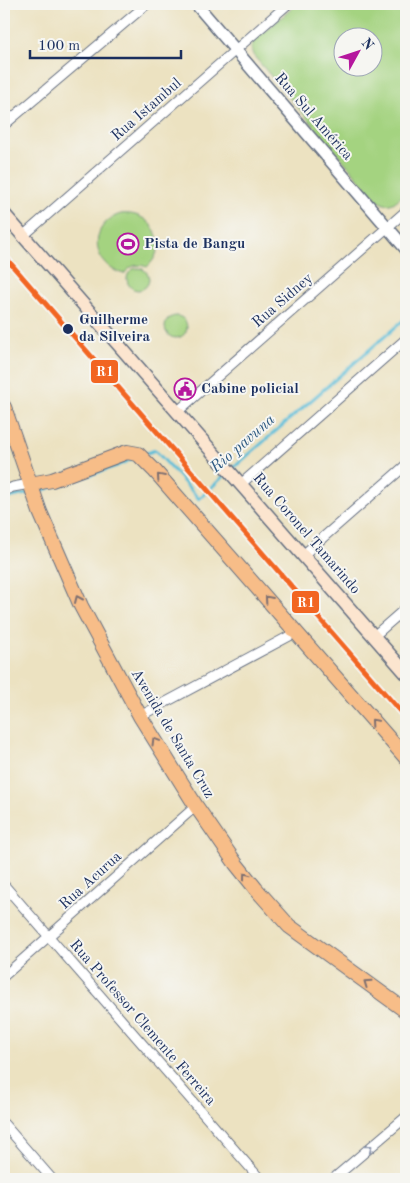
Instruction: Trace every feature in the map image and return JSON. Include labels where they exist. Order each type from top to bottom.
[{"type":"main road","name":"Rua Coronel Tamarindo","points":[[4,214],[406,673]]},
{"type":"main road","name":"Avenida de Santa Cruz","points":[[4,408],[40,512],[81,606],[140,716],[196,806],[236,864],[288,926],[406,1011]]},
{"type":"main road","points":[[30,484],[52,480],[127,452],[138,454],[297,632],[406,758]]},
{"type":"street","points":[[4,126],[147,4]]},
{"type":"street","name":"Rua Sul América","points":[[196,4],[406,249]]},
{"type":"street","name":"Rua Istambul","points":[[23,236],[288,4]]},
{"type":"street","name":"Rua Sidney","points":[[177,412],[406,211]]},
{"type":"street","points":[[241,484],[406,339]]},
{"type":"street","points":[[303,556],[406,466]]},
{"type":"street","points":[[4,491],[30,484]]},
{"type":"street","points":[[374,636],[406,608]]},
{"type":"street","points":[[140,716],[297,632]]},
{"type":"street","name":"Rua Acurua","points":[[4,976],[196,806]]},
{"type":"street","name":"Rua Professor Clemente Ferreira","points":[[4,885],[260,1179]]},
{"type":"street","points":[[333,1179],[406,1117]]},
{"type":"street","points":[[4,1124],[52,1179]]},
{"type":"green space","points":[[297,4],[406,4],[406,192],[393,203],[386,204],[377,200],[253,55],[251,48],[254,41]]},
{"type":"green space","name":"Pista de Bangu","points":[[121,214],[132,214],[150,223],[158,240],[158,249],[154,259],[147,267],[134,266],[124,274],[113,270],[105,263],[97,245],[98,235],[102,226],[110,219]]},
{"type":"green space","points":[[138,268],[146,271],[149,279],[146,287],[138,290],[130,287],[127,279],[130,271]]},
{"type":"green space","points":[[176,316],[184,319],[187,327],[184,335],[176,338],[168,335],[165,327],[168,319]]},
{"type":"waterway","name":"Rio pavuna","points":[[231,470],[406,318]]},
{"type":"waterway","name":"Rio pavuna","points":[[145,454],[155,450],[199,499],[226,474]]},
{"type":"waterway","name":"Rio pavuna","points":[[37,492],[117,466],[134,458]]},
{"type":"waterway","name":"Rio pavuna","points":[[4,499],[30,493]]},
{"type":"transit line","name":"R1","points":[[4,256],[406,718]]},
{"type":"place","name":"Pista de Bangu","points":[[128,244]]},
{"type":"place","name":"Guilherme da Silveira","points":[[68,329]]},
{"type":"place","name":"Cabine policial","points":[[185,389]]}]
